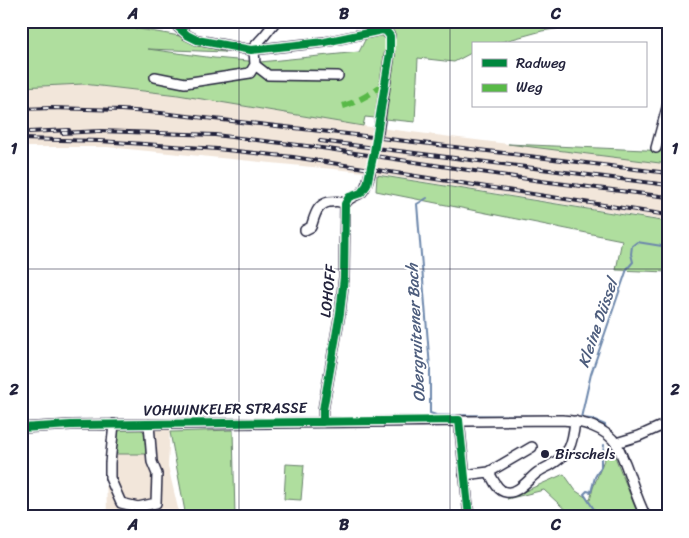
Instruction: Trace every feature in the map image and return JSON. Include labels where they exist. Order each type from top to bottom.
[{"type":"street","points":[[175,21],[178,27],[187,35],[197,40],[252,50],[325,42],[382,30],[388,34]]},
{"type":"street","points":[[252,50],[276,21]]},
{"type":"street","points":[[252,50],[255,64],[268,75],[338,76]]},
{"type":"street","points":[[378,132],[390,53]]},
{"type":"street","points":[[155,77],[185,83],[250,74],[255,64]]},
{"type":"street","points":[[656,148],[668,104]]},
{"type":"street","points":[[305,230],[311,227],[320,205],[339,201],[345,204],[350,197],[361,193],[367,185],[370,173]]},
{"type":"street","name":"LOHOFF","points":[[323,422],[323,410],[340,313],[344,277],[345,204]]},
{"type":"street","points":[[459,420],[469,517]]},
{"type":"street","name":"VOHWINKELER STRASSE","points":[[21,428],[114,424],[562,420],[576,421],[599,430],[610,437],[616,444]]},
{"type":"street","points":[[489,472],[496,485],[502,491],[508,493],[520,488],[537,472],[550,466],[565,453],[570,446],[576,421]]},
{"type":"street","points":[[646,517],[616,444],[668,423]]},
{"type":"street","points":[[114,424],[110,478],[121,503],[138,507],[156,503],[157,474],[152,462],[149,424]]},
{"type":"street","points":[[464,475],[489,472],[532,447]]},
{"type":"shaded area","points":[[83,84],[178,95],[363,126],[668,164],[668,221],[364,172],[107,147],[21,147],[21,87]]},
{"type":"shaded area","points":[[170,427],[168,466],[180,517],[107,517],[106,470],[108,430]]},
{"type":"green space","points":[[21,21],[90,21],[180,36],[197,44],[225,52],[148,49],[260,62],[359,52],[371,28],[390,24],[389,21],[607,21],[542,31],[501,42],[472,42],[472,53],[454,62],[418,58],[415,122],[365,117],[363,126],[178,95],[83,84],[21,87]]},
{"type":"green space","points":[[508,144],[668,151],[668,164]]},
{"type":"green space","points":[[377,175],[668,222],[668,272],[616,270],[622,240],[376,191]]},
{"type":"green space","points":[[125,427],[142,430],[146,436],[146,454],[115,454],[119,429]]},
{"type":"green space","points":[[233,430],[235,517],[186,517],[170,432]]},
{"type":"green space","points":[[607,452],[614,454],[639,517],[573,517],[544,490],[507,499],[564,474],[576,491],[590,500]]},
{"type":"green space","points":[[286,464],[304,465],[301,500],[284,499]]},
{"type":"waterway","name":"Obergruitener Bach","points":[[427,198],[417,204],[430,368],[430,413],[436,415],[557,416]]},
{"type":"waterway","name":"Kleine Düssel","points":[[606,428],[605,425],[591,419],[581,418],[591,374],[627,269],[633,262],[632,246],[637,242],[668,247]]},
{"type":"waterway","name":"Kleine Düssel","points":[[599,517],[584,494],[587,491],[591,492],[595,477],[601,467],[604,445]]},
{"type":"tunnel","points":[[390,36],[390,53]]},
{"type":"tunnel","points":[[370,173],[378,132]]},
{"type":"railway","points":[[21,109],[52,108],[161,113],[668,173]]},
{"type":"railway","points":[[29,132],[69,130]]},
{"type":"railway","points":[[62,133],[100,131],[215,135],[315,147],[541,181],[668,197]]},
{"type":"railway","points":[[21,139],[100,141],[217,149],[293,157],[668,215]]},
{"type":"railway","points":[[320,141],[668,185]]},
{"type":"marked path","points":[[343,106],[366,96],[386,82]]},
{"type":"cycle path","points":[[175,21],[178,27],[187,35],[197,40],[251,50],[325,42],[382,30],[386,31],[390,36],[390,53],[367,185],[361,193],[349,197],[345,204],[344,277],[340,313],[323,410],[323,422]]},
{"type":"cycle path","points":[[21,428],[71,425],[459,420],[469,517]]},
{"type":"place","name":"Birschels","points":[[545,454]]}]
